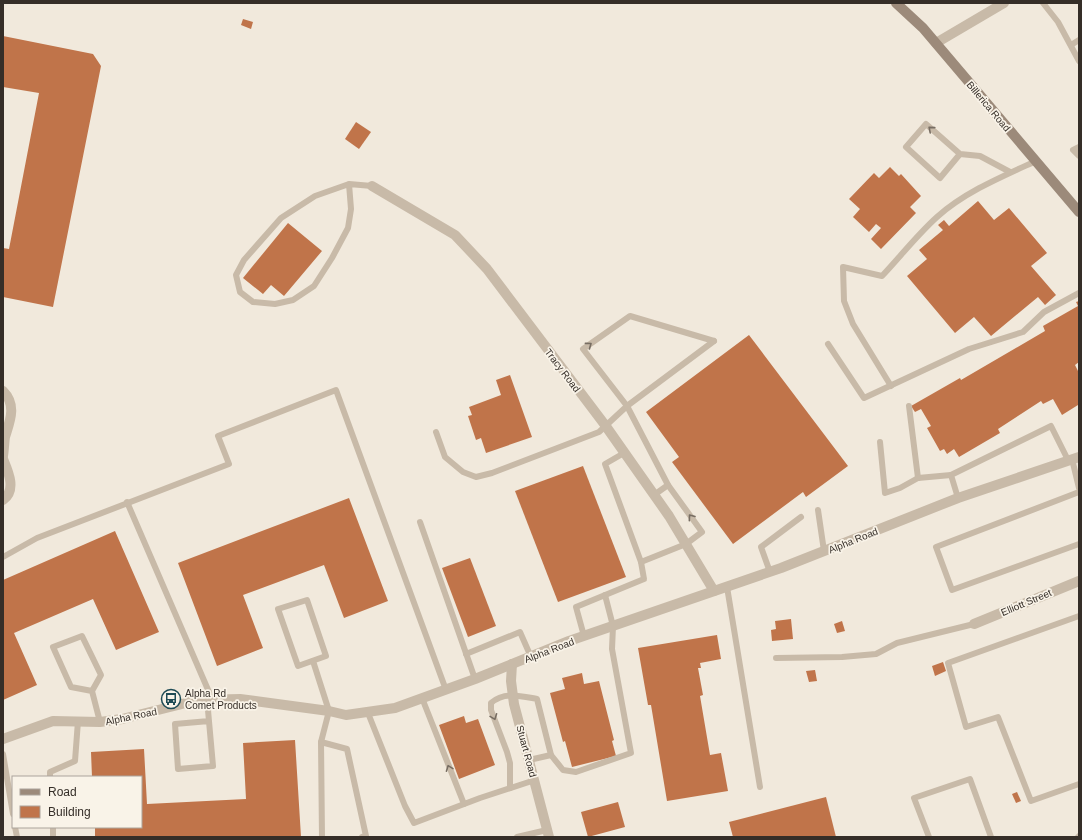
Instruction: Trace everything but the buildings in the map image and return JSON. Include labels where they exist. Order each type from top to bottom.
[{"type":"main road","name":"Billerica Road","points":[[896,3],[924,28],[1079,212]]},
{"type":"street","points":[[936,43],[1004,3]]},
{"type":"street","name":"Tracy Road","points":[[372,186],[455,235],[487,269],[605,425],[654,495],[714,591]]},
{"type":"street","points":[[3,391],[8,396],[12,416],[5,438],[3,457],[11,481],[6,498],[3,500]]},
{"type":"street","name":"Alpha Road","points":[[3,740],[53,721],[78,720],[100,722],[122,719],[198,700],[210,699],[240,699],[330,711],[346,715],[395,708],[476,679],[584,636],[770,572],[958,498],[1073,459]]},
{"type":"street","name":"Elliott Street","points":[[974,624],[1079,581]]},
{"type":"street","name":"Stuart Road","points":[[512,664],[511,681],[513,694],[548,833]]},
{"type":"lane","points":[[1043,3],[1058,22],[1079,61]]},
{"type":"lane","points":[[1071,45],[1079,40]]},
{"type":"lane","points":[[960,154],[940,178],[906,148],[926,124],[960,154],[980,156],[1010,172]]},
{"type":"lane","points":[[1079,147],[1073,150],[1079,156]]},
{"type":"lane","points":[[891,386],[853,324],[844,301],[843,267],[882,276],[937,217],[968,194],[1010,172],[1036,161]]},
{"type":"lane","points":[[350,184],[351,209],[348,228],[314,286],[293,300],[274,304],[253,302],[240,292],[236,275],[244,260],[281,218],[315,196],[350,184],[372,186]]},
{"type":"lane","points":[[828,344],[864,398],[968,349],[1023,332],[1044,312],[1079,293]]},
{"type":"lane","points":[[436,432],[445,457],[463,472],[476,476],[492,473],[599,432],[627,406],[714,342],[630,316],[583,349],[627,406],[668,485],[702,532],[686,544],[640,562]]},
{"type":"lane","points":[[3,557],[37,538],[127,502],[230,464],[218,436],[336,390],[446,690]]},
{"type":"lane","points":[[909,406],[918,478]]},
{"type":"lane","points":[[880,442],[885,492],[918,478],[951,475],[1050,426],[1073,459],[1079,488]]},
{"type":"lane","points":[[584,636],[576,607],[644,579],[640,562],[605,464],[624,453]]},
{"type":"lane","points":[[951,475],[958,498]]},
{"type":"lane","points":[[654,495],[668,485]]},
{"type":"lane","points":[[1079,492],[936,547],[952,590],[1079,544]]},
{"type":"lane","points":[[127,502],[210,699],[209,721],[213,766],[178,769],[175,724],[209,721]]},
{"type":"lane","points":[[818,510],[824,551]]},
{"type":"lane","points":[[770,572],[761,547],[801,517]]},
{"type":"lane","points":[[420,522],[476,679]]},
{"type":"lane","points":[[727,587],[760,787]]},
{"type":"lane","points":[[510,788],[510,762],[491,710],[491,703],[496,699],[513,694],[537,699],[551,755],[563,770],[576,772],[632,753],[612,649],[613,626],[605,595]]},
{"type":"lane","points":[[307,600],[326,656],[313,661],[298,666],[278,609],[307,600]]},
{"type":"lane","points":[[1079,616],[948,663],[966,727],[998,716],[1031,801],[1079,784]]},
{"type":"lane","points":[[776,658],[842,657],[876,654],[897,643],[974,624]]},
{"type":"lane","points":[[466,654],[520,632],[530,657]]},
{"type":"lane","points":[[92,691],[72,687],[53,647],[82,636],[101,675],[92,691],[100,722]]},
{"type":"lane","points":[[313,661],[330,711],[321,742],[322,837]]},
{"type":"lane","points":[[422,698],[464,804]]},
{"type":"lane","points":[[368,713],[405,806],[414,823],[535,780]]},
{"type":"lane","points":[[50,776],[50,772],[75,761],[78,720]]},
{"type":"lane","points":[[321,742],[347,749],[366,836],[362,837]]},
{"type":"lane","points":[[3,754],[12,808]]},
{"type":"lane","points":[[529,760],[551,755]]},
{"type":"lane","points":[[929,837],[914,798],[970,779],[991,837]]},
{"type":"lane","points":[[517,837],[548,833]]},
{"type":"place","name":"Alpha Rd Comet Products","points":[[171,699]]}]
